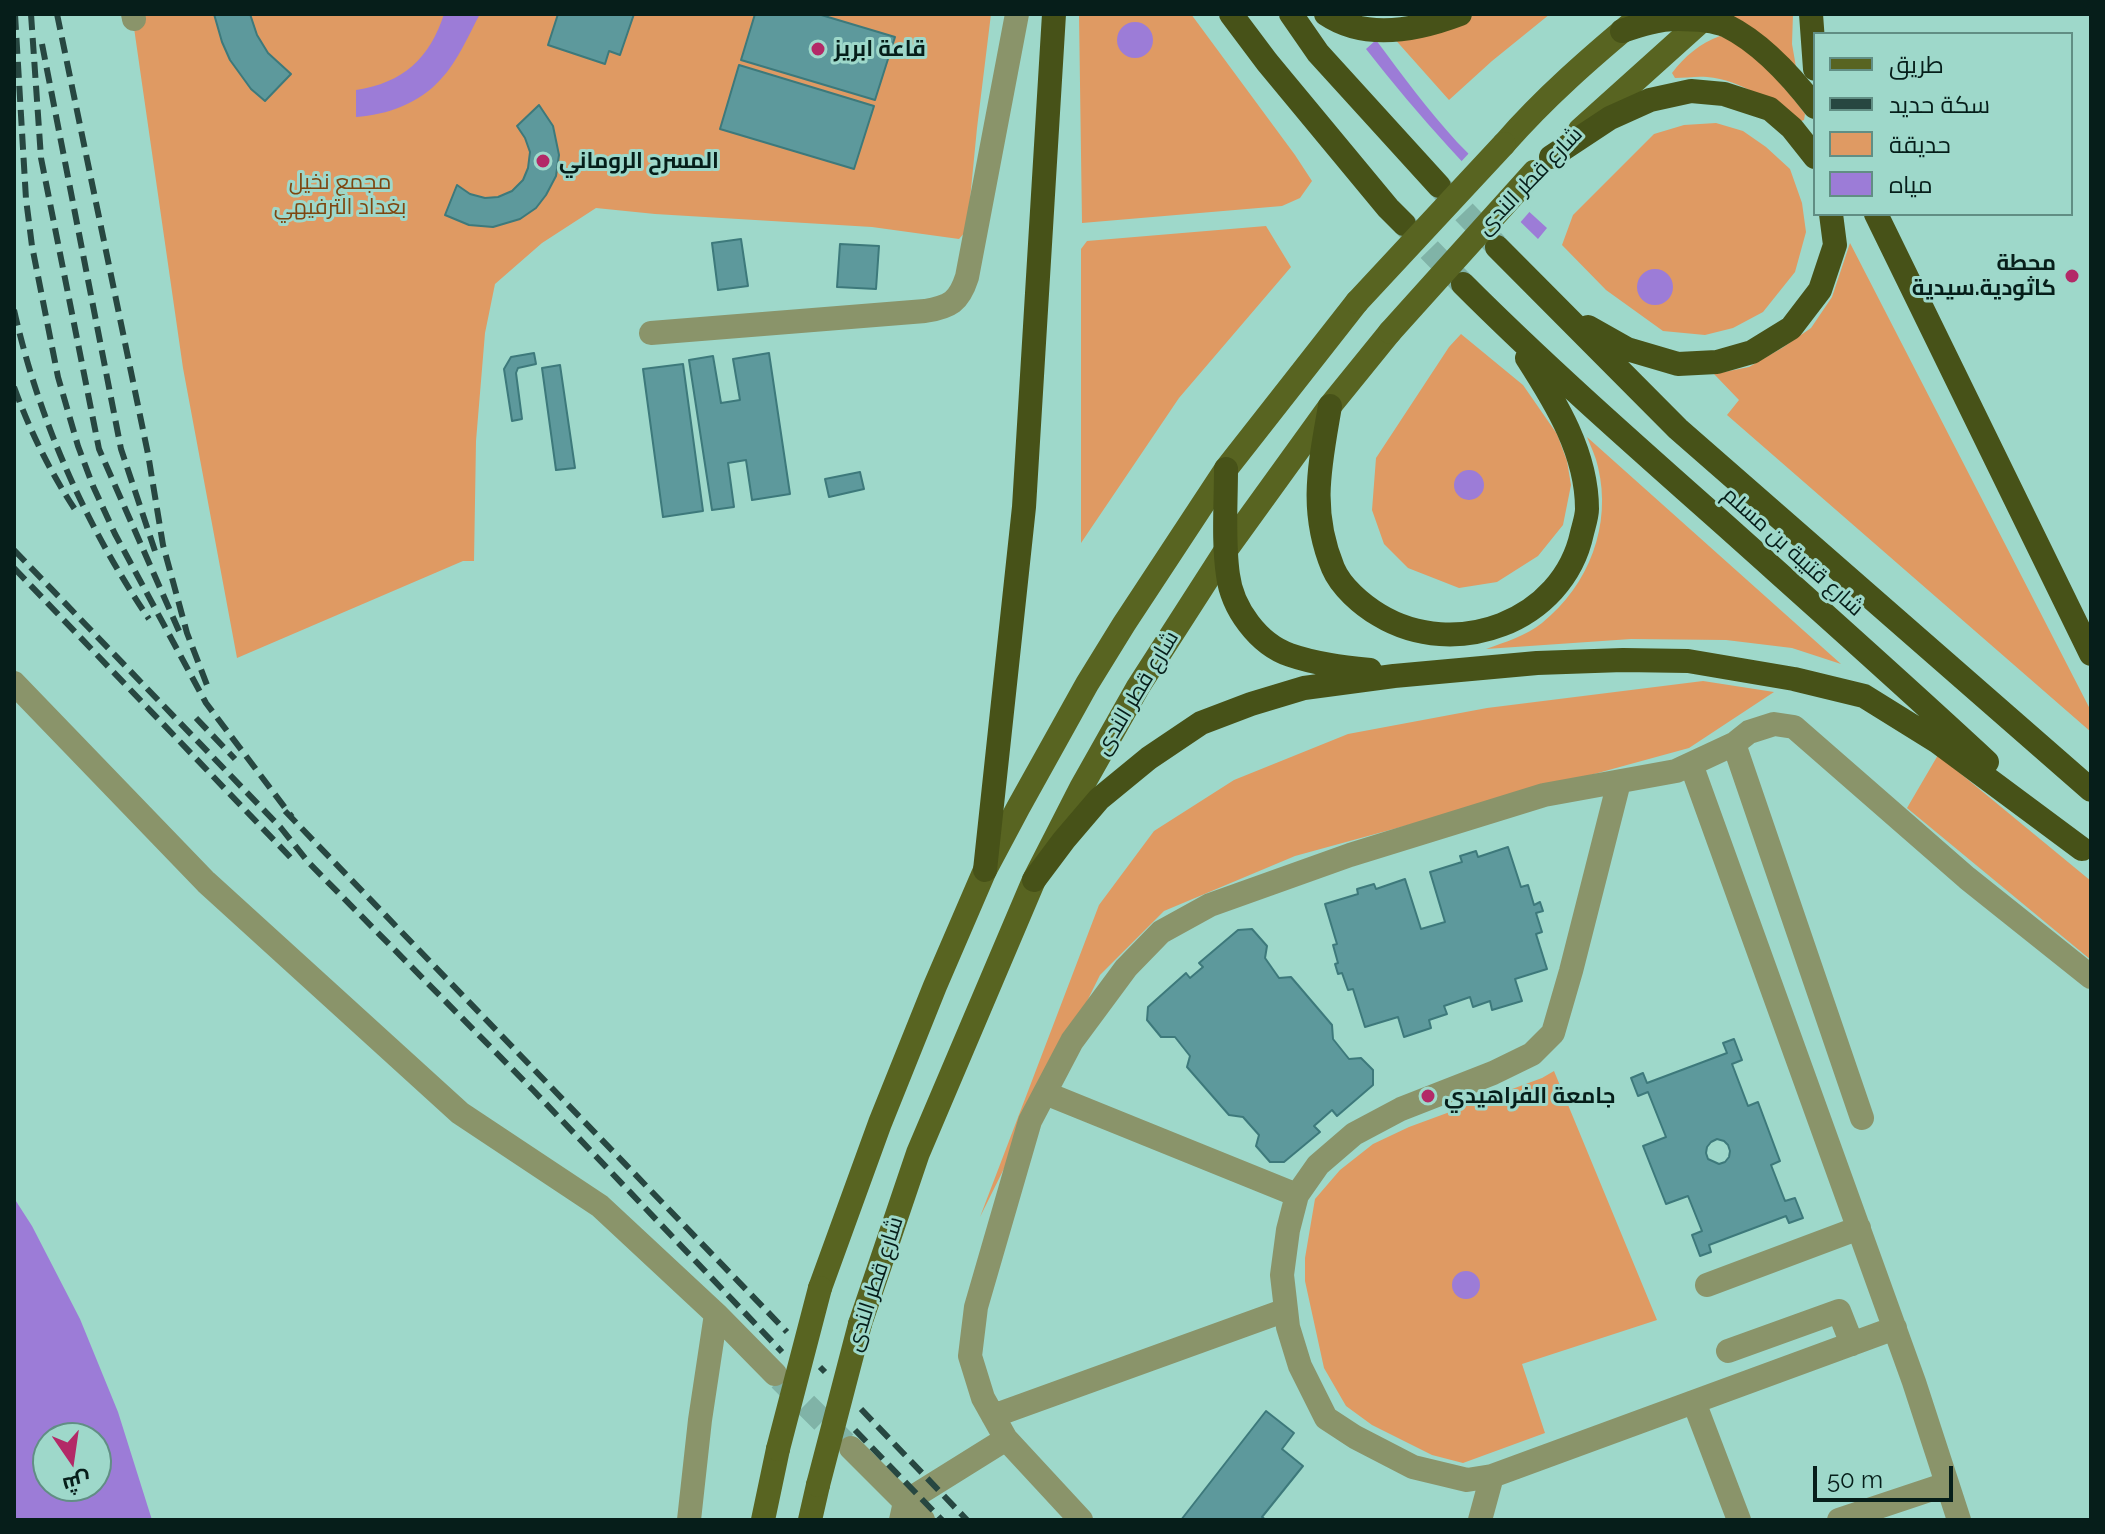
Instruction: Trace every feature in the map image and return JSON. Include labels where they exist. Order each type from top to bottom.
[{"type":"highway","points":[[985,870],[1024,507],[1054,14]]},
{"type":"highway","points":[[1231,14],[1267,62],[1404,224]]},
{"type":"highway","points":[[1291,14],[1318,53],[1439,186]]},
{"type":"highway","points":[[1326,14],[1360,28],[1392,31],[1436,23],[1460,14]]},
{"type":"highway","points":[[1811,14],[1813,42]]},
{"type":"highway","points":[[1622,31],[1665,20],[1705,17],[1729,27],[1760,49],[1782,68],[1813,105]]},
{"type":"highway","points":[[1543,164],[1610,118],[1650,100],[1691,91],[1724,94],[1770,109],[1792,128],[1813,154]]},
{"type":"highway","points":[[1550,302],[1627,349],[1678,364],[1717,362],[1752,352],[1791,328],[1820,290],[1835,245],[1831,216]]},
{"type":"highway","points":[[1877,216],[2091,654]]},
{"type":"highway","name":"شارع قتيبة بن مسلم","points":[[1497,247],[1678,429],[2091,790]]},
{"type":"highway","name":"شارع قتيبة بن مسلم","points":[[1463,284],[1647,456],[2086,852]]},
{"type":"highway","points":[[1330,406],[1318,478],[1319,523],[1334,571],[1361,605],[1397,626],[1432,633],[1476,634],[1521,616],[1556,589],[1578,553],[1587,510],[1580,457],[1555,402],[1511,332]]},
{"type":"highway","points":[[1226,469],[1228,577],[1242,615],[1263,640],[1288,655],[1332,666],[1415,674]]},
{"type":"highway","points":[[1034,880],[1099,799],[1149,758],[1201,723],[1251,704],[1304,688],[1415,674],[1537,663],[1623,660],[1688,661],[1794,679],[1864,696],[1938,742],[2086,852]]},
{"type":"main road","name":"شارع قطر الندى","points":[[763,1520],[820,1288],[880,1123],[985,870],[1087,684],[1226,469],[1357,302],[1522,123],[1643,14]]},
{"type":"main road","name":"شارع قطر الندى","points":[[810,1520],[860,1324],[918,1153],[1034,880],[1138,687],[1226,550],[1330,406],[1390,332],[1543,164],[1705,17]]},
{"type":"street","points":[[651,333],[925,311],[953,303],[963,291],[967,277],[1017,14]]},
{"type":"street","points":[[14,683],[206,882],[460,1113],[600,1206],[716,1314],[775,1374]]},
{"type":"street","points":[[1081,1520],[1006,1439],[983,1398],[970,1356],[976,1307],[1030,1121],[1072,1041],[1126,968],[1161,932],[1210,905],[1350,855],[1544,795],[1676,771],[1734,744],[1749,732],[1774,724],[1794,727],[1967,878],[2091,977]]},
{"type":"street","points":[[1734,744],[1862,1118]]},
{"type":"street","points":[[1691,764],[1895,1328],[1959,1520]]},
{"type":"street","points":[[1619,782],[1553,1033],[1532,1054],[1493,1073],[1401,1109],[1354,1134],[1318,1165],[1297,1195],[1282,1275],[1288,1327],[1300,1366],[1326,1418],[1413,1467],[1467,1480],[1492,1476],[1895,1328]]},
{"type":"street","points":[[1045,1093],[1297,1195]]},
{"type":"street","points":[[1707,1285],[1859,1228]]},
{"type":"street","points":[[993,1416],[1286,1310]]},
{"type":"street","points":[[1728,1351],[1839,1311],[1852,1344]]},
{"type":"street","points":[[689,1520],[716,1314]]},
{"type":"street","points":[[1694,1402],[1739,1520]]},
{"type":"street","points":[[903,1511],[1006,1439]]},
{"type":"street","points":[[851,1448],[903,1511],[923,1520]]},
{"type":"street","points":[[1480,1520],[1492,1476]]},
{"type":"street","points":[[1839,1520],[1947,1484]]},
{"type":"green space","name":"مجمع نخيل بغداد الترفيهي","points":[[132,14],[991,14],[967,230],[959,239],[872,227],[596,208],[542,243],[495,284],[485,333],[476,441],[474,561],[463,561],[237,658],[183,368]]},
{"type":"green space","points":[[1079,14],[1191,14],[1312,181],[1300,198],[1282,206],[1082,223]]},
{"type":"green space","points":[[1476,14],[1550,14],[1449,100],[1392,36]]},
{"type":"green space","points":[[1793,14],[1792,44],[1796,67],[1733,16]]},
{"type":"green space","points":[[1720,36],[1743,48],[1767,69],[1805,114],[1804,120],[1798,122],[1755,93],[1732,82],[1707,77],[1675,78],[1672,73],[1687,56]]},
{"type":"green space","points":[[1716,123],[1743,131],[1790,169],[1802,203],[1806,232],[1795,272],[1763,312],[1733,328],[1705,335],[1663,331],[1606,290],[1562,245],[1573,215],[1654,134],[1684,125]]},
{"type":"green space","points":[[1266,226],[1291,267],[1179,398],[1081,543],[1081,249],[1087,241]]},
{"type":"green space","points":[[1850,243],[2091,711],[2091,732],[1727,415],[1739,400],[1714,374],[1749,367],[1811,328],[1832,297]]},
{"type":"green space","points":[[1461,334],[1523,385],[1557,434],[1567,461],[1571,485],[1563,525],[1538,556],[1497,582],[1459,588],[1408,568],[1384,544],[1372,510],[1376,458],[1449,347]]},
{"type":"green space","points":[[1587,437],[1841,664],[1792,648],[1726,640],[1631,639],[1486,649],[1536,628],[1573,591],[1584,572],[1599,532],[1602,510],[1598,467]]},
{"type":"green space","points":[[1703,681],[1774,692],[1689,748],[1295,856],[1164,911],[1100,975],[980,1217],[1099,905],[1154,831],[1234,780],[1348,734],[1487,708]]},
{"type":"green space","points":[[1938,755],[2091,881],[2091,960],[1907,808]]},
{"type":"green space","points":[[1554,1071],[1657,1320],[1522,1364],[1545,1433],[1463,1463],[1432,1455],[1372,1425],[1346,1406],[1324,1368],[1305,1281],[1305,1258],[1315,1199],[1340,1170],[1373,1144]]},
{"type":"water","points":[[444,14],[480,14],[447,72],[413,101],[379,114],[356,117],[356,90],[388,81],[412,66],[431,43]]},
{"type":"water","points":[[1135,22],[1148,27],[1153,40],[1148,53],[1135,58],[1122,53],[1117,40],[1122,27]]},
{"type":"water","points":[[1376,40],[1457,142],[1547,228],[1538,239],[1492,194],[1386,74],[1366,49]]},
{"type":"water","points":[[1655,269],[1668,274],[1673,287],[1668,300],[1655,305],[1642,300],[1637,287],[1642,274]]},
{"type":"water","points":[[1469,470],[1480,474],[1484,485],[1480,496],[1469,500],[1458,496],[1454,485],[1458,474]]},
{"type":"water","points":[[14,1198],[80,1319],[118,1412],[152,1520],[14,1520]]},
{"type":"water","points":[[1466,1271],[1476,1275],[1480,1285],[1476,1295],[1466,1299],[1456,1295],[1452,1285],[1456,1275]]},
{"type":"pier","points":[[1471,151],[1532,209],[1518,225],[1458,165]]},
{"type":"building","points":[[214,14],[250,14],[257,35],[268,53],[291,74],[265,101],[251,89],[230,60]]},
{"type":"building","points":[[558,14],[634,14],[620,55],[609,51],[605,64],[548,45]]},
{"type":"building","name":"قاعة ابريز","points":[[755,14],[818,14],[895,37],[875,100],[741,60]]},
{"type":"building","points":[[739,65],[874,106],[854,169],[720,129]]},
{"type":"building","name":"المسرح الروماني","points":[[539,105],[553,126],[559,155],[556,176],[536,208],[520,219],[493,227],[469,225],[445,215],[457,185],[470,194],[485,198],[512,191],[523,180],[530,152],[517,126]]},
{"type":"building","points":[[741,239],[748,286],[718,290],[712,243]]},
{"type":"building","points":[[840,244],[879,246],[876,289],[837,287]]},
{"type":"building","points":[[534,353],[536,364],[518,368],[516,373],[522,419],[512,421],[504,369],[511,357]]},
{"type":"building","points":[[769,353],[790,494],[752,500],[746,460],[728,463],[734,507],[712,510],[689,360],[713,356],[721,403],[740,400],[733,359]]},
{"type":"building","points":[[683,364],[703,511],[663,517],[643,369]]},
{"type":"building","points":[[560,365],[575,468],[556,470],[542,368]]},
{"type":"building","points":[[860,472],[864,489],[829,497],[825,479]]},
{"type":"building","points":[[1508,847],[1521,887],[1528,885],[1534,905],[1540,902],[1543,911],[1536,913],[1542,932],[1536,934],[1547,969],[1515,979],[1522,1001],[1492,1010],[1490,1001],[1473,1007],[1470,997],[1444,1006],[1447,1014],[1429,1020],[1431,1028],[1404,1037],[1398,1017],[1365,1027],[1353,989],[1348,990],[1342,973],[1338,974],[1333,945],[1337,944],[1325,904],[1358,894],[1357,889],[1374,884],[1376,889],[1405,879],[1421,929],[1445,922],[1430,872],[1462,862],[1460,856],[1476,851],[1478,857]]},
{"type":"building","points":[[1252,929],[1267,946],[1265,958],[1279,978],[1291,977],[1332,1025],[1333,1039],[1349,1059],[1361,1058],[1373,1070],[1373,1085],[1337,1116],[1332,1110],[1314,1126],[1320,1132],[1284,1162],[1270,1162],[1256,1146],[1259,1135],[1243,1117],[1229,1115],[1187,1067],[1190,1056],[1175,1037],[1161,1037],[1147,1020],[1148,1007],[1186,973],[1190,978],[1203,967],[1199,963],[1238,930]]},
{"type":"building","points":[[1734,1039],[1742,1060],[1732,1064],[1748,1106],[1758,1102],[1780,1161],[1771,1165],[1785,1201],[1795,1198],[1803,1218],[1789,1223],[1786,1216],[1709,1245],[1711,1252],[1700,1256],[1692,1235],[1702,1231],[1688,1196],[1666,1204],[1643,1146],[1666,1137],[1648,1092],[1638,1096],[1631,1078],[1643,1073],[1647,1083],[1727,1053],[1723,1043]],"holes":[[[1717,1139],[1724,1141],[1730,1151],[1725,1162],[1719,1164],[1708,1159],[1707,1147],[1711,1142]]]},
{"type":"building","points":[[1266,1411],[1294,1433],[1282,1449],[1303,1466],[1262,1517],[1266,1520],[1181,1520]]},
{"type":"tunnel","points":[[1439,186],[1496,245]]},
{"type":"tunnel","points":[[1404,224],[1461,282]]},
{"type":"tunnel","points":[[780,1379],[845,1443]]},
{"type":"railway","points":[[15,14],[26,199],[32,246],[58,377],[78,446],[115,534],[206,703],[292,817]]},
{"type":"railway","points":[[31,14],[41,158],[99,449],[179,631]]},
{"type":"railway","points":[[57,14],[148,454],[163,545],[187,633],[207,685]]},
{"type":"railway","points":[[42,44],[121,449],[156,554]]},
{"type":"railway","points":[[14,310],[37,392],[67,471],[105,547],[149,619]]},
{"type":"railway","points":[[14,387],[41,451],[76,511]]},
{"type":"railway","points":[[14,550],[281,828],[309,863],[533,1090],[782,1352]]},
{"type":"railway","points":[[14,568],[292,859]]},
{"type":"railway","points":[[196,718],[235,759]]},
{"type":"railway","points":[[285,811],[787,1332]]},
{"type":"railway","points":[[820,1367],[825,1372]]},
{"type":"railway","points":[[861,1409],[967,1520]]},
{"type":"railway","points":[[855,1430],[942,1520]]},
{"type":"place","name":"قاعة ابريز","points":[[818,49]]},
{"type":"place","name":"المسرح الروماني","points":[[543,161]]},
{"type":"place","name":"محطة كاثودية.سيدية","points":[[2072,276]]},
{"type":"place","name":"جامعة الفراهيدي","points":[[1428,1096]]}]
